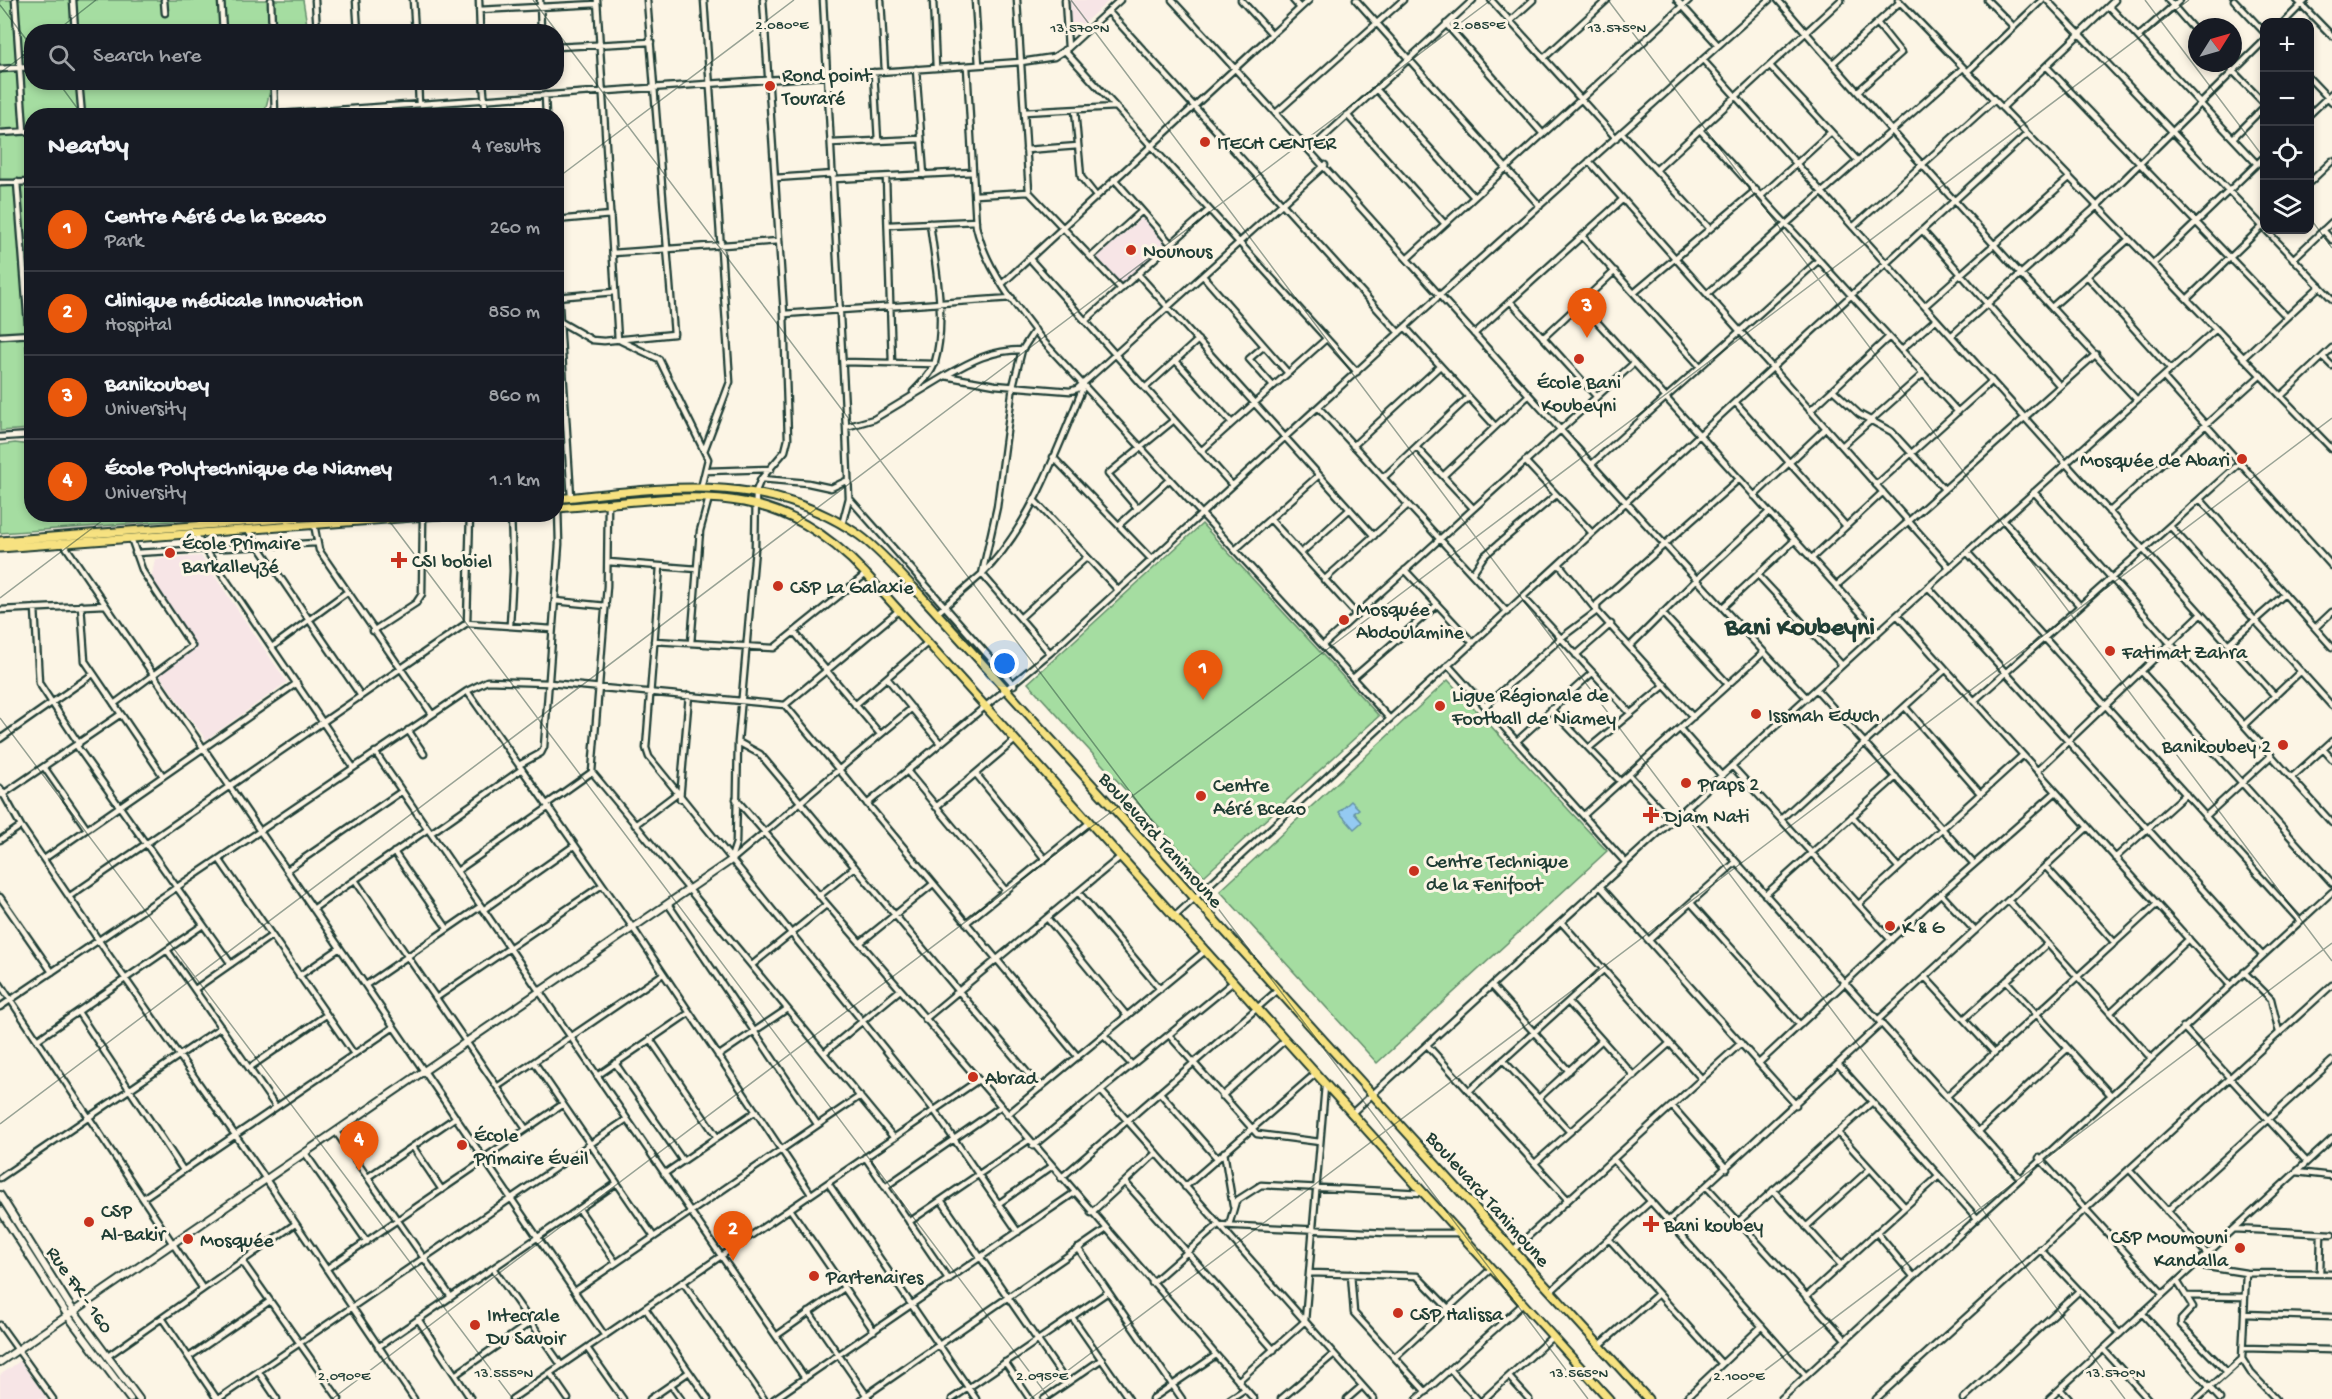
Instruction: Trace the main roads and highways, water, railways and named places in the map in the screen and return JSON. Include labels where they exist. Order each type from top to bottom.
[{"type":"main road","name":"Boulevard Tanimoune","points":[[564,498],[701,489],[756,491],[796,502],[842,525],[882,555],[1648,1399]]},
{"type":"main road","points":[[564,507],[709,498],[755,503],[791,515],[826,536],[866,574],[897,612],[1523,1304],[1604,1397]]},
{"type":"main road","points":[[0,541],[250,522]]},
{"type":"main road","points":[[0,548],[248,530],[292,522]]},
{"type":"water","points":[[1351,801],[1359,809],[1354,813],[1362,822],[1354,829],[1339,812]]},
{"type":"place","name":"Rond point Touraré","points":[[770,86]]},
{"type":"place","name":"ITECH CENTER","points":[[1205,142]]},
{"type":"place","name":"Nounous","points":[[1131,250]]},
{"type":"place","name":"Banikoubey","points":[[1587,338]]},
{"type":"place","name":"École Bani Koubeyni","points":[[1579,359]]},
{"type":"place","name":"Mosquée de Abari","points":[[2242,459]]},
{"type":"place","name":"École Primaire Barkalleyzé","points":[[170,553]]},
{"type":"place","name":"CSI bobiel","points":[[399,560]]},
{"type":"place","name":"CSP La Galaxie","points":[[778,586]]},
{"type":"place","name":"Mosquée Abdoulamine","points":[[1344,620]]},
{"type":"place","name":"Fatimat Zahra","points":[[2110,651]]},
{"type":"place","name":"Centre Aéré de la Bceao","points":[[1203,700]]},
{"type":"place","name":"Ligue Régionale de Football de Niamey","points":[[1440,706]]},
{"type":"place","name":"Issmah Educh","points":[[1756,714]]},
{"type":"place","name":"Banikoubey 2","points":[[2283,745]]},
{"type":"place","name":"Praps 2","points":[[1686,783]]},
{"type":"place","name":"Centre Aéré Bceao","points":[[1201,796]]},
{"type":"place","name":"Djam Nati","points":[[1651,815]]},
{"type":"place","name":"Centre Technique de la Fenifoot","points":[[1414,871]]},
{"type":"place","name":"K & G","points":[[1890,926]]},
{"type":"place","name":"Abrad","points":[[973,1077]]},
{"type":"place","name":"École Primaire Éveil","points":[[462,1145]]},
{"type":"place","name":"École Polytechnique de Niamey","points":[[359,1171]]},
{"type":"place","name":"CSP Al-Bakir","points":[[89,1222]]},
{"type":"place","name":"Bani koubey","points":[[1651,1224]]},
{"type":"place","name":"Mosquée","points":[[188,1239]]},
{"type":"place","name":"CSP Moumouni Kandalla","points":[[2240,1248]]},
{"type":"place","name":"Clinique médicale Innovation","points":[[733,1261]]},
{"type":"place","name":"Partenaires","points":[[814,1276]]},
{"type":"place","name":"CSP Halissa","points":[[1398,1313]]},
{"type":"place","name":"Intecrale Du Savoir","points":[[475,1325]]},
{"type":"district","name":"Bani Koubeyni","points":[[1800,625]]}]
